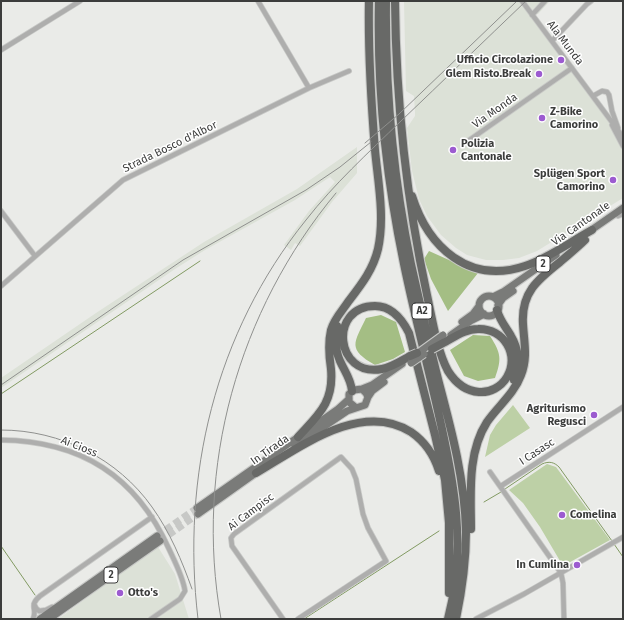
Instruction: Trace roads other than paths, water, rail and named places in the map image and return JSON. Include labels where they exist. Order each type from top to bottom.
[{"type":"highway","points":[[298,437],[320,413],[329,397],[331,378],[329,350],[330,338],[334,323],[343,308],[364,281],[377,253],[380,238],[380,208],[370,71],[369,1]]},
{"type":"highway","name":"A2","points":[[379,1],[379,53],[382,110],[392,201],[407,280],[448,453],[455,500],[457,531],[456,562],[453,593],[447,619]]},
{"type":"highway","name":"A2","points":[[386,1],[388,86],[397,184],[412,264],[453,438],[463,498],[466,526],[465,553],[463,582],[457,619]]},
{"type":"highway","name":"A2","points":[[395,1],[398,92],[404,159],[416,238],[434,322],[446,366],[457,382],[464,388],[474,392],[484,392],[500,385],[507,377],[511,366],[511,355],[506,343],[497,334],[485,329],[472,329],[462,332],[444,339],[432,349]]},
{"type":"highway","name":"A2","points":[[404,159],[414,202],[430,234],[440,247],[452,257],[472,267],[495,271],[506,271],[523,267],[540,260],[592,230]]},
{"type":"highway","name":"A2","points":[[457,619],[463,606],[468,576],[472,481],[475,452],[482,430],[512,390],[523,370],[525,354],[523,312],[529,293],[542,276],[585,240]]},
{"type":"highway","name":"A2","points":[[412,358],[381,369],[362,367],[351,359],[344,348],[342,334],[346,323],[357,311],[365,307],[373,306],[388,309],[396,315],[409,333],[435,435],[447,499],[450,540],[447,619]]},
{"type":"highway","name":"A2","points":[[496,410],[513,381],[518,362],[515,343],[501,322],[498,307]]},
{"type":"highway","points":[[343,308],[337,325],[336,343],[339,358],[349,377],[350,395]]},
{"type":"highway","name":"A2","points":[[256,473],[315,439],[336,429],[363,422],[384,422],[404,428],[417,437],[432,453],[438,465],[447,499]]},
{"type":"main road","name":"Via Cantonale","points":[[498,307],[506,296],[620,214],[623,207]]},
{"type":"main road","name":"Via Cantonale","points":[[493,297],[503,292],[592,230],[620,214]]},
{"type":"main road","points":[[298,437],[338,409],[356,389],[362,389],[372,385],[412,358],[444,339],[472,320],[484,314],[492,315],[498,307],[497,300],[488,296],[483,298],[473,314],[444,339]]},
{"type":"main road","points":[[479,306],[484,314]]},
{"type":"main road","points":[[350,395],[350,403],[355,407],[365,405],[368,397],[377,387],[412,358],[432,349]]},
{"type":"main road","points":[[362,389],[366,392],[368,397]]},
{"type":"main road","name":"In Tirada","points":[[298,437],[198,511],[343,413],[355,407]]},
{"type":"main road","name":"2","points":[[40,619],[68,598],[158,539],[49,619]]},
{"type":"street","points":[[1,50],[80,1]]},
{"type":"street","points":[[258,1],[309,88]]},
{"type":"street","name":"Ala Munda","points":[[522,1],[622,133]]},
{"type":"street","points":[[532,15],[545,1]]},
{"type":"street","points":[[552,41],[591,1]]},
{"type":"street","name":"Via Monda","points":[[468,141],[572,68]]},
{"type":"street","name":"Strada Bosco d'Albor","points":[[1,286],[123,180],[309,88],[349,71]]},
{"type":"street","name":"Ala Munda","points":[[593,96],[602,91],[608,94],[611,117],[623,146]]},
{"type":"street","points":[[1,211],[35,256]]},
{"type":"street","name":"I Casasc","points":[[503,489],[623,408]]},
{"type":"street","name":"Ai Cioss","points":[[1,440],[43,444],[86,458],[108,471],[128,487],[143,504],[152,517],[169,549],[185,592],[180,599],[152,619]]},
{"type":"street","name":"Ai Campisc","points":[[283,619],[232,546],[231,538],[239,530],[341,457],[352,469],[356,479],[363,514],[368,528],[386,561],[298,619]]},
{"type":"street","points":[[490,472],[561,573],[563,583],[564,619]]},
{"type":"street","points":[[33,619],[35,615],[33,607],[34,604],[36,600],[44,593],[152,517]]},
{"type":"street","points":[[476,619],[524,594],[623,537]]},
{"type":"street","points":[[33,619],[68,598]]},
{"type":"street","points":[[34,604],[39,611],[46,610]]},
{"type":"waterway","points":[[1,394],[200,261]]},
{"type":"waterway","points":[[505,489],[542,464],[551,462],[559,467],[612,541]]},
{"type":"waterway","points":[[484,502],[501,492]]},
{"type":"waterway","points":[[304,619],[439,531]]},
{"type":"waterway","points":[[614,544],[623,557]]},
{"type":"waterway","points":[[1,546],[35,595]]},
{"type":"tunnel","points":[[157,536],[197,508]]},
{"type":"tunnel","points":[[160,541],[198,514]]},
{"type":"railway","points":[[365,143],[399,114],[517,1]]},
{"type":"railway","points":[[198,619],[194,565],[195,512],[201,460],[212,408],[227,358],[248,310],[275,264],[306,220],[328,194],[364,157],[526,1]]},
{"type":"railway","points":[[1,385],[183,260],[306,190],[340,167],[371,142]]},
{"type":"railway","points":[[221,619],[214,562],[214,505],[220,449],[232,393],[249,340],[273,288],[302,239],[336,193]]},
{"type":"railway","points":[[1,430],[23,431],[45,435],[66,442],[86,450],[122,475],[138,490],[152,507],[164,526],[175,547],[192,589]]},
{"type":"place","name":"Ufficio Circolazione","points":[[561,60]]},
{"type":"place","name":"Glem Risto.Break","points":[[539,74]]},
{"type":"place","name":"Z-Bike Camorino","points":[[542,118]]},
{"type":"place","name":"Polizia Cantonale","points":[[453,150]]},
{"type":"place","name":"Splügen Sport Camorino","points":[[613,180]]},
{"type":"place","name":"Agriturismo Regusci","points":[[594,415]]},
{"type":"place","name":"Comelina","points":[[562,515]]},
{"type":"place","name":"In Cumlina","points":[[577,565]]},
{"type":"place","name":"Otto's","points":[[120,593]]}]
